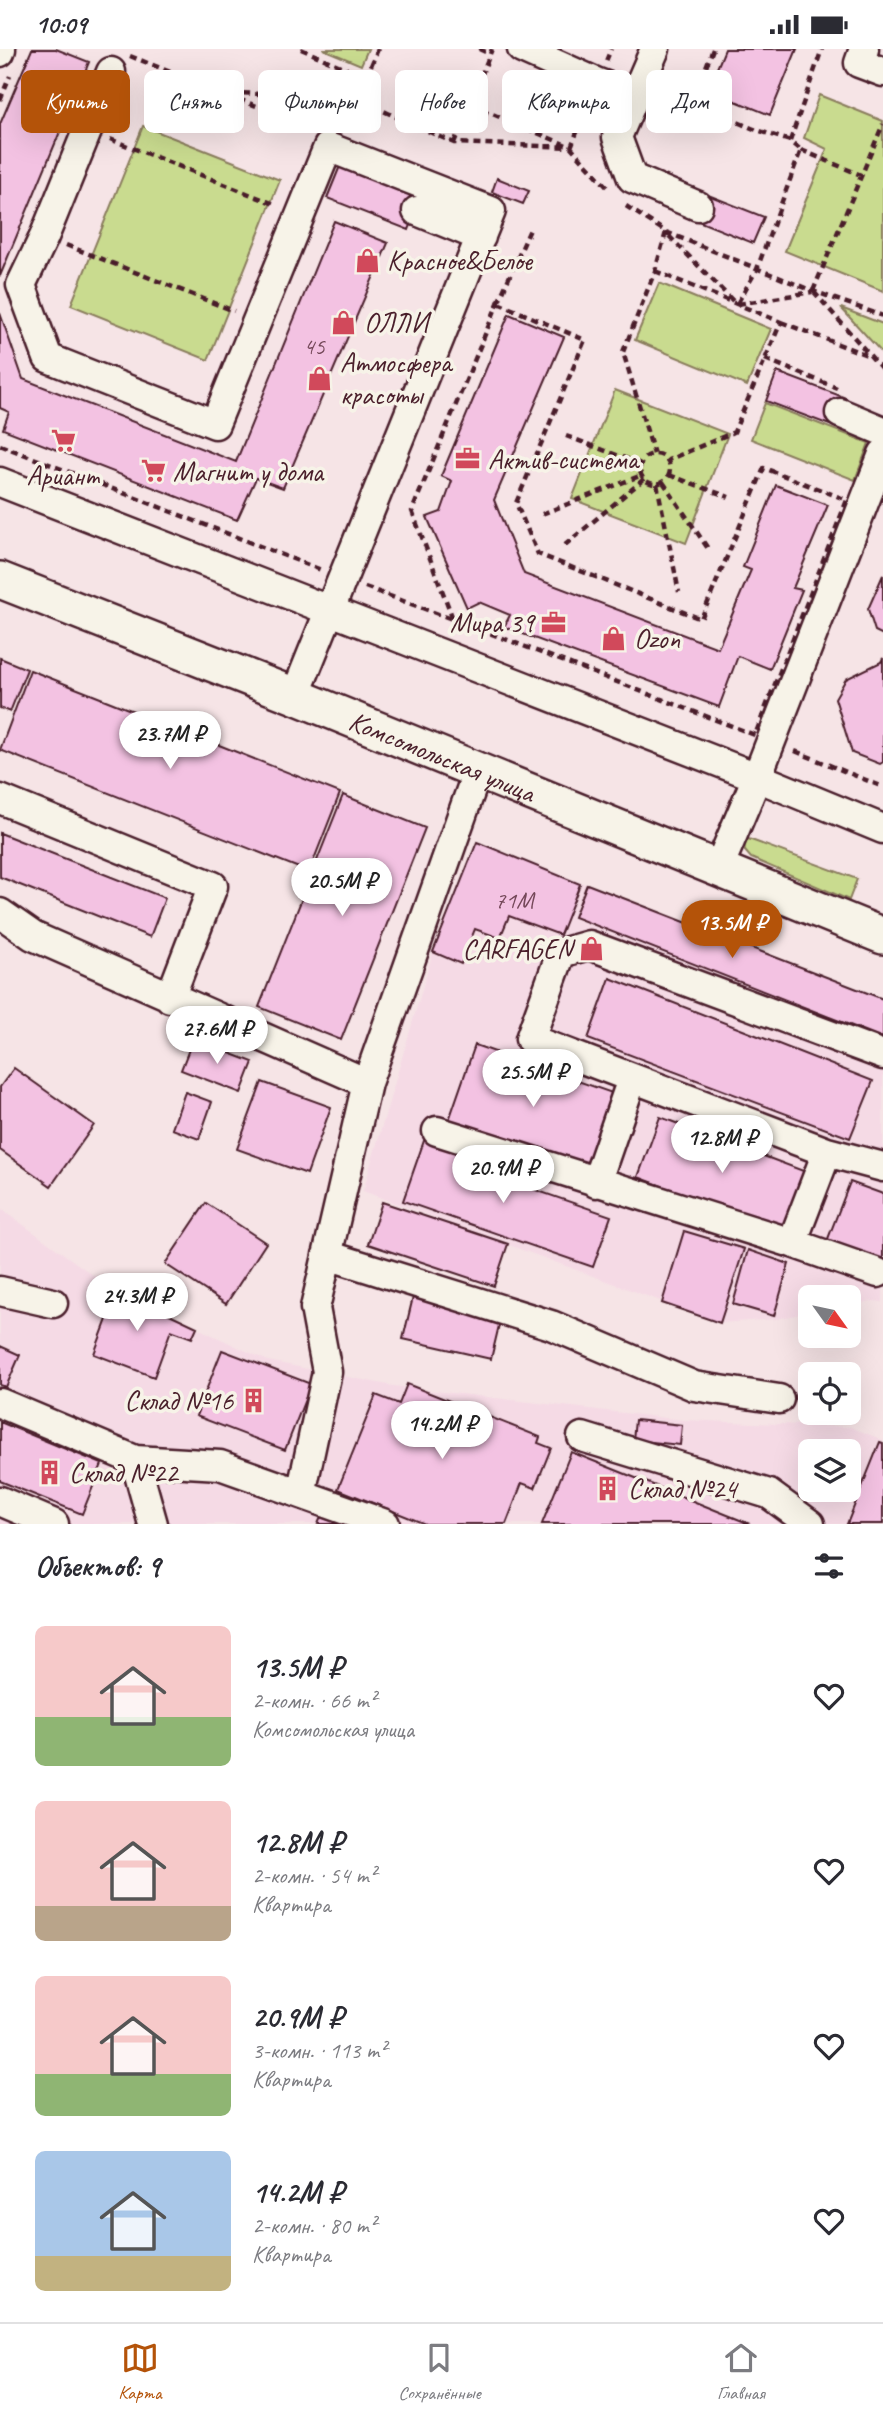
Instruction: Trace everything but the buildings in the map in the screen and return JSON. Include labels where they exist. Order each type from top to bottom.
[{"type":"main road","name":"Комсомольская улица","points":[[0,580],[719,867],[883,936]]},
{"type":"lane","points":[[522,49],[569,70]]},
{"type":"lane","points":[[655,49],[617,137],[632,178],[698,206]]},
{"type":"lane","points":[[864,49],[859,63],[883,72]]},
{"type":"lane","points":[[112,70],[115,62]]},
{"type":"lane","points":[[632,96],[636,97]]},
{"type":"lane","points":[[85,133],[44,237],[11,281],[48,358],[215,424],[328,147],[491,211],[295,697]]},
{"type":"lane","points":[[416,211],[481,237]]},
{"type":"lane","points":[[844,403],[883,431]]},
{"type":"lane","points":[[719,867],[876,494],[883,454]]},
{"type":"lane","points":[[0,481],[757,777],[883,829]]},
{"type":"lane","points":[[301,1494],[327,1372],[315,1308],[367,1083],[478,771]]},
{"type":"lane","points":[[0,799],[213,886],[170,998]]},
{"type":"lane","points":[[0,913],[33,936],[367,1083]]},
{"type":"lane","points":[[883,1055],[589,945],[561,953],[530,1039],[827,1152],[883,1167]]},
{"type":"lane","points":[[596,1183],[632,1079]]},
{"type":"lane","points":[[437,1131],[792,1243],[878,1273]]},
{"type":"lane","points":[[792,1243],[827,1152]]},
{"type":"lane","points":[[327,1255],[551,1325],[694,1386],[779,1399]]},
{"type":"lane","points":[[0,1291],[53,1303]]},
{"type":"lane","points":[[0,1403],[135,1460],[220,1465],[385,1524]]},
{"type":"lane","points":[[582,1437],[769,1494],[810,1524]]},
{"type":"lane","points":[[135,1460],[153,1524]]},
{"type":"lane","points":[[0,1501],[54,1524]]},
{"type":"path","points":[[301,49],[352,70]]},
{"type":"path","points":[[369,70],[378,49]]},
{"type":"path","points":[[480,49],[490,51],[483,70]]},
{"type":"path","points":[[713,49],[692,103],[790,141],[801,150],[862,175]]},
{"type":"path","points":[[790,141],[822,49]]},
{"type":"path","points":[[115,62],[144,70]]},
{"type":"path","points":[[381,110],[454,143],[571,147]]},
{"type":"path","points":[[488,112],[571,147],[613,193]]},
{"type":"path","points":[[813,291],[883,124]]},
{"type":"path","points":[[94,133],[301,215]]},
{"type":"path","points":[[454,143],[458,133]]},
{"type":"path","points":[[571,147],[577,133]]},
{"type":"path","points":[[737,304],[757,269],[801,150]]},
{"type":"path","points":[[621,203],[666,232],[883,316]]},
{"type":"path","points":[[453,619],[412,510],[531,227]]},
{"type":"path","points":[[654,454],[623,352],[655,271],[666,232]]},
{"type":"path","points":[[666,232],[737,304]]},
{"type":"path","points":[[44,237],[258,321]]},
{"type":"path","points":[[655,271],[874,358]]},
{"type":"path","points":[[737,304],[813,291]]},
{"type":"path","points":[[813,291],[883,370]]},
{"type":"path","points":[[0,445],[755,735],[847,500],[764,468],[701,619],[538,554],[516,503],[585,340],[498,303]]},
{"type":"path","points":[[668,460],[734,432],[781,322]]},
{"type":"path","points":[[765,359],[844,403]]},
{"type":"path","points":[[566,436],[641,464]]},
{"type":"path","points":[[643,477],[641,464],[646,457],[660,454],[668,460],[671,470],[660,483]]},
{"type":"path","points":[[669,475],[729,497]]},
{"type":"path","points":[[565,545],[643,477]]},
{"type":"path","points":[[541,514],[643,477],[660,483],[709,550]]},
{"type":"path","points":[[660,483],[678,592]]},
{"type":"path","points":[[792,750],[883,786]]},
{"type":"shaded area","points":[[477,842],[883,999],[883,1302],[861,1303],[861,1285],[798,1285],[798,1314],[776,1319],[720,1323],[363,1191],[433,952]]},
{"type":"shaded area","points":[[0,1208],[108,1286],[268,1361],[393,1386],[683,1420],[850,1427],[883,1440],[883,1524],[0,1524]]},
{"type":"green space","points":[[323,49],[368,49],[361,65]]},
{"type":"green space","points":[[819,95],[883,121],[883,291],[785,251],[827,149],[804,138]]},
{"type":"green space","points":[[143,126],[144,133],[161,133],[280,180],[208,360],[71,305]]},
{"type":"green space","points":[[659,283],[771,329],[747,386],[635,340]]},
{"type":"green space","points":[[841,308],[883,324],[883,354]]},
{"type":"green space","points":[[615,390],[728,434],[686,543],[572,499]]},
{"type":"green space","points":[[765,403],[869,443],[855,480],[751,439]]},
{"type":"green space","points":[[743,837],[857,879],[849,900],[751,858],[745,851]]},
{"type":"place","name":"Красное&Белое","points":[[367,260]]},
{"type":"place","name":"ОЛЛИ","points":[[344,322]]},
{"type":"place","name":"Атмосфера красоты","points":[[320,378]]},
{"type":"place","name":"Ариант","points":[[63,441]]},
{"type":"place","name":"Актив-система","points":[[468,459]]},
{"type":"place","name":"Магнит у дома","points":[[153,471]]},
{"type":"place","name":"Мира 39","points":[[554,622]]},
{"type":"place","name":"Ozon","points":[[614,638]]},
{"type":"place","name":"CARFAGEN","points":[[592,948]]},
{"type":"place","name":"Склад №16","points":[[253,1400]]},
{"type":"place","name":"Склад №22","points":[[49,1472]]},
{"type":"place","name":"Склад №24","points":[[608,1488]]}]
